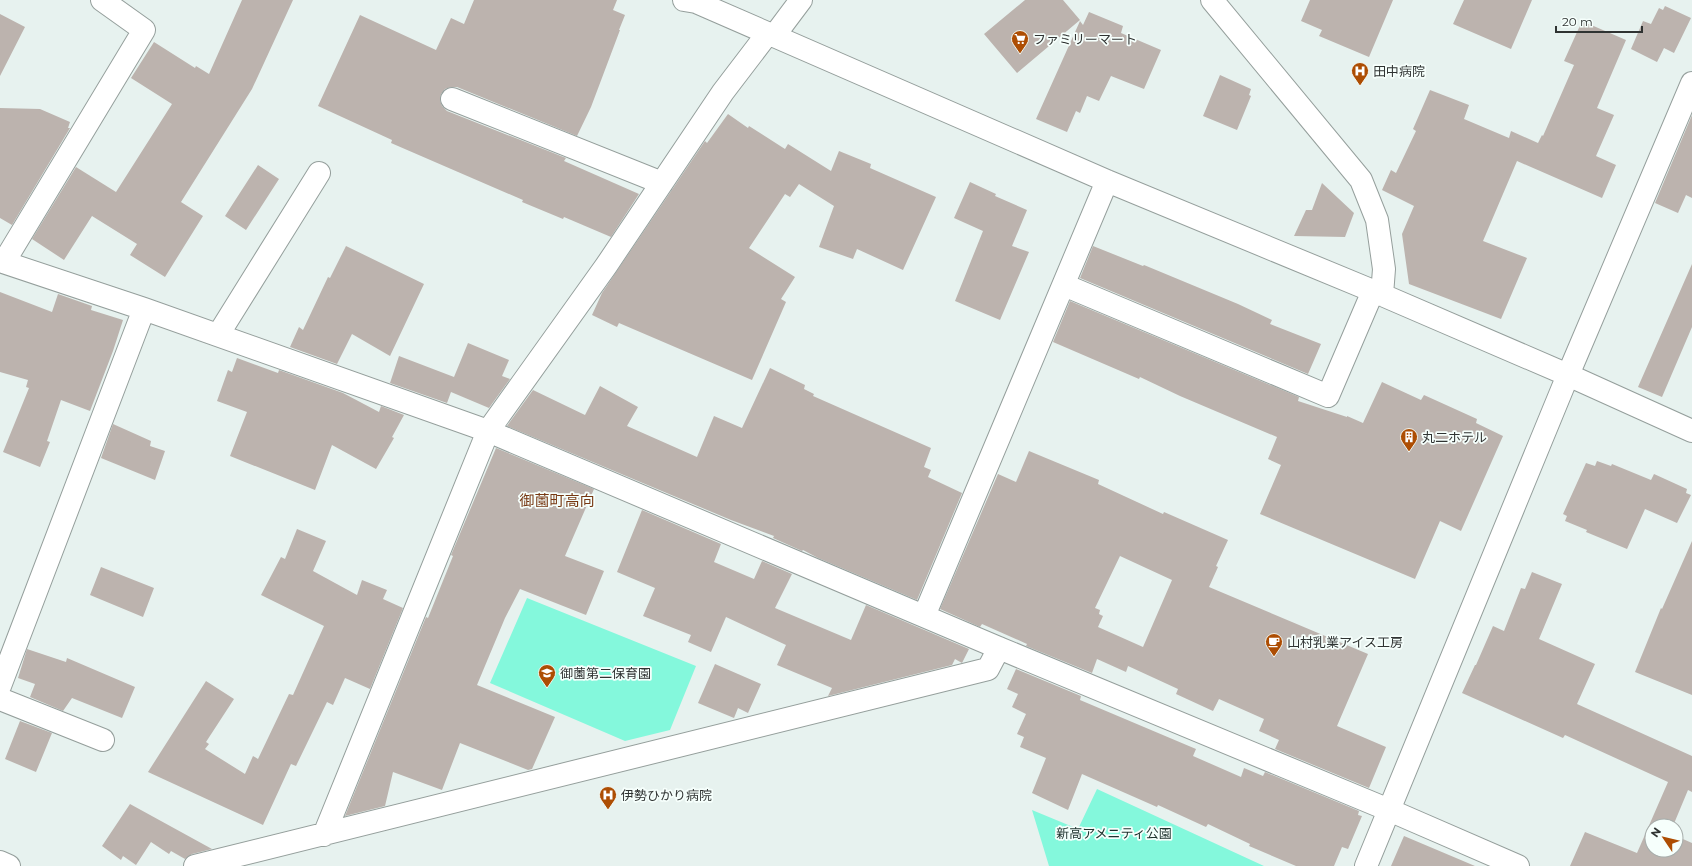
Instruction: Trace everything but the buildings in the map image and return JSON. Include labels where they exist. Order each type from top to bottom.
[{"type":"street","points":[[102,0],[144,30],[2,262],[144,309],[488,431],[999,648],[1389,810],[1518,866]]},
{"type":"street","points":[[324,835],[488,431],[606,266],[723,92],[801,0]]},
{"type":"street","points":[[1064,285],[1328,396],[1378,293],[1384,269],[1377,220],[1361,180],[1212,0]]},
{"type":"street","points":[[692,1],[1107,181],[1378,293],[1692,431]]},
{"type":"street","points":[[1366,866],[1568,376],[1692,83]]},
{"type":"street","points":[[452,99],[662,182]]},
{"type":"street","points":[[218,335],[319,173]]},
{"type":"street","points":[[924,616],[1107,181]]},
{"type":"street","points":[[0,686],[144,309]]},
{"type":"street","points":[[195,866],[988,669],[999,648]]},
{"type":"street","points":[[0,699],[103,740]]},
{"type":"street","points":[[0,862],[9,866]]},
{"type":"green space","points":[[527,598],[696,666],[670,730],[625,741],[490,683]]},
{"type":"green space","name":"新高アメニティ公園","points":[[1097,789],[1264,866],[1049,866],[1032,810],[1078,829]]},
{"type":"place","name":"ファミリーマート","points":[[1020,54]]},
{"type":"place","name":"田中病院","points":[[1360,86]]},
{"type":"place","name":"丸二ホテル","points":[[1409,452]]},
{"type":"place","name":"山村乳業アイス工房","points":[[1274,657]]},
{"type":"place","name":"御薗第二保育園","points":[[547,688]]},
{"type":"place","name":"伊勢ひかり病院","points":[[608,810]]},
{"type":"district","name":"御薗町高向","points":[[557,500]]}]
